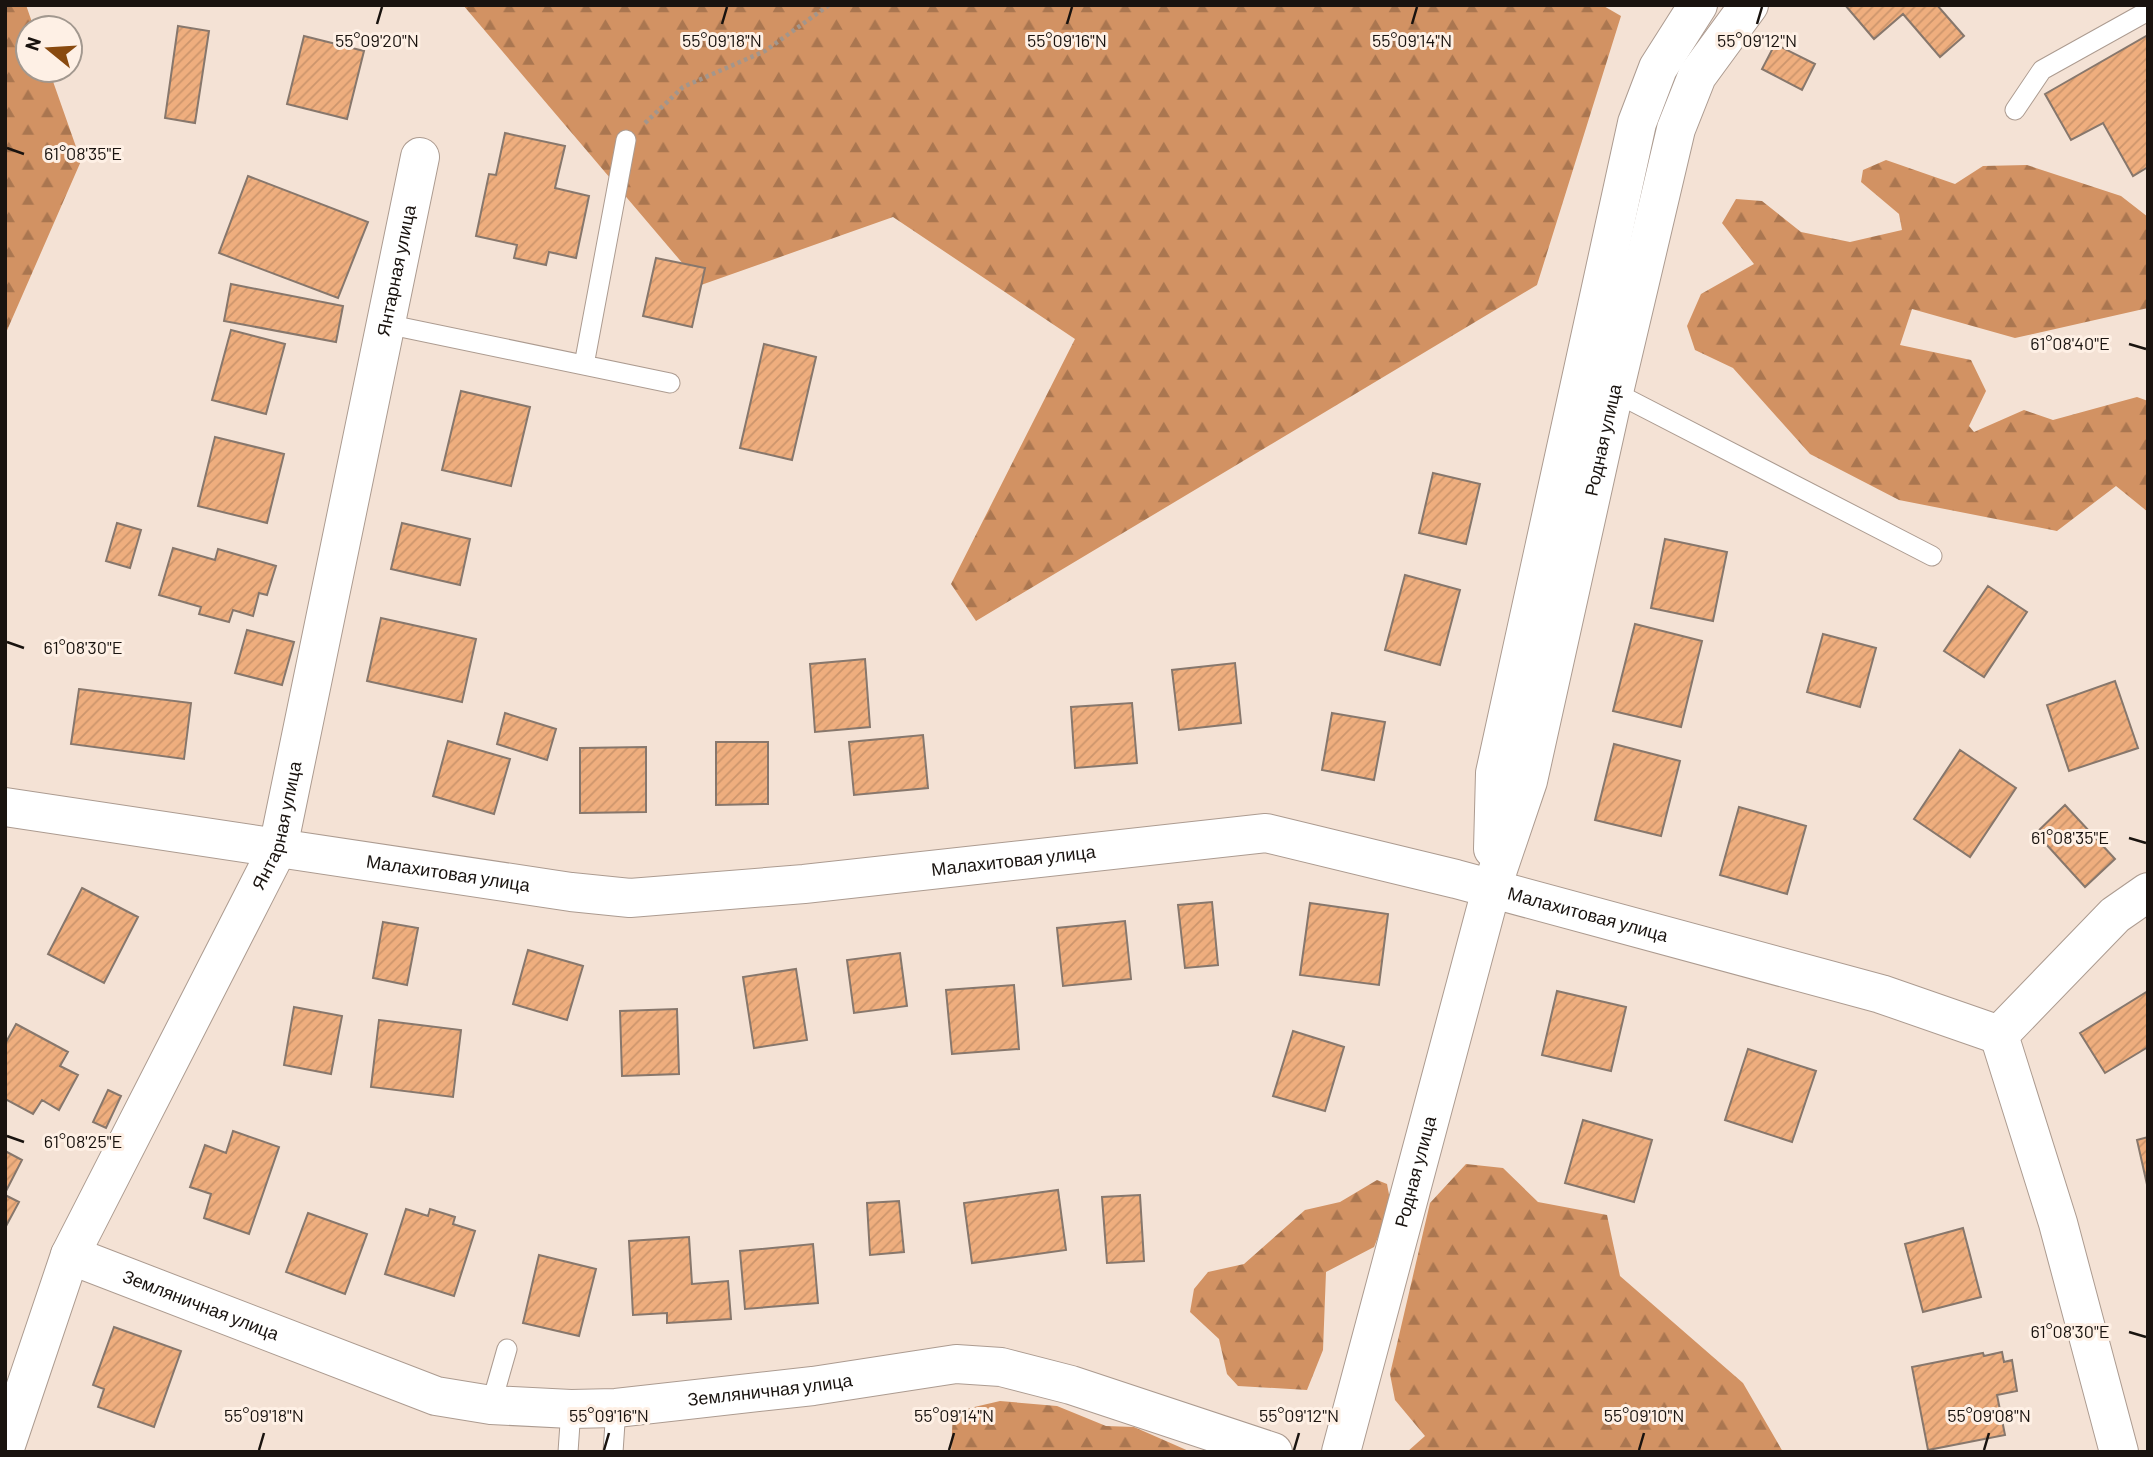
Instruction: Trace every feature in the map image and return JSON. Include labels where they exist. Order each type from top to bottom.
[{"type":"street","name":"Родная улица","points":[[1491,890],[1495,773],[1637,123],[1658,68],[1698,5]]},
{"type":"street","name":"Родная улица","points":[[1341,1452],[1491,890],[1528,781],[1614,392],[1676,129],[1697,76],[1749,5]]},
{"type":"street","name":"Янтарная улица","points":[[5,1448],[70,1255],[278,848],[420,157]]},
{"type":"street","name":"Малахитовая улица","points":[[5,807],[571,892],[631,898],[804,884],[1266,833],[1456,879],[1881,995],[1999,1035]]},
{"type":"street","points":[[2119,1452],[2058,1223],[1999,1035],[2115,915],[2148,892]]},
{"type":"street","name":"Земляничная улица","points":[[70,1255],[436,1396],[491,1405],[570,1409],[616,1408],[813,1386],[957,1364],[1001,1367],[1071,1385],[1273,1452]]},
{"type":"lane","points":[[2015,110],[2042,70],[2148,11]]},
{"type":"lane","points":[[584,365],[626,140]]},
{"type":"lane","points":[[386,324],[670,383]]},
{"type":"lane","points":[[1614,392],[1932,556]]},
{"type":"lane","points":[[491,1405],[507,1349]]},
{"type":"lane","points":[[613,1452],[616,1408]]},
{"type":"lane","points":[[568,1452],[570,1409]]},
{"type":"path","points":[[626,140],[683,87],[765,51],[829,5]]},
{"type":"green space","points":[[5,5],[26,5],[29,14],[14,14],[14,84],[54,84],[81,161],[5,335]]},
{"type":"green space","points":[[463,5],[1602,5],[1621,16],[1537,285],[976,621],[951,584],[1075,339],[893,217],[701,285]]},
{"type":"green space","points":[[1886,160],[1955,184],[1983,166],[2027,165],[2121,196],[2148,217],[2148,308],[2015,338],[1912,309],[1900,345],[1971,360],[1986,391],[1969,426],[1974,432],[2024,410],[2053,420],[2137,397],[2148,401],[2148,512],[2116,486],[2057,531],[1899,500],[1810,454],[1733,368],[1695,350],[1687,326],[1701,294],[1754,264],[1722,223],[1736,199],[1762,201],[1801,232],[1850,242],[1902,230],[1899,214],[1861,182],[1863,170]]},
{"type":"green space","points":[[1466,1164],[1503,1168],[1538,1202],[1607,1215],[1620,1276],[1743,1383],[1783,1452],[1407,1452],[1425,1436],[1395,1400],[1390,1374],[1430,1203]]},
{"type":"green space","points":[[1377,1180],[1387,1184],[1391,1205],[1374,1247],[1326,1272],[1323,1350],[1307,1390],[1238,1386],[1227,1374],[1219,1339],[1190,1312],[1194,1289],[1208,1272],[1244,1264],[1305,1210],[1340,1202]]},
{"type":"green space","points":[[1000,1401],[1057,1406],[1106,1426],[1134,1427],[1191,1452],[951,1452],[953,1412]]},
{"type":"building","points":[[1845,5],[1937,5],[1964,36],[1940,57],[1903,14],[1874,39]]},
{"type":"building","points":[[178,26],[209,31],[195,123],[165,118]]},
{"type":"building","points":[[2148,35],[2148,167],[2133,176],[2103,123],[2071,140],[2045,94]]},
{"type":"building","points":[[304,36],[364,51],[347,119],[287,104]]},
{"type":"building","points":[[1775,44],[1815,64],[1802,90],[1762,69]]},
{"type":"building","points":[[505,133],[565,146],[555,188],[589,196],[576,258],[549,252],[546,265],[514,258],[517,245],[476,236],[489,174],[496,175]]},
{"type":"building","points":[[248,176],[368,222],[338,298],[219,253]]},
{"type":"building","points":[[656,258],[705,268],[692,327],[643,316]]},
{"type":"building","points":[[231,284],[343,306],[336,342],[224,321]]},
{"type":"building","points":[[231,330],[285,344],[266,414],[212,400]]},
{"type":"building","points":[[764,344],[816,357],[792,460],[740,448]]},
{"type":"building","points":[[461,391],[530,407],[511,486],[442,470]]},
{"type":"building","points":[[215,437],[284,454],[267,523],[198,506]]},
{"type":"building","points":[[1433,473],[1480,484],[1466,544],[1419,533]]},
{"type":"building","points":[[117,523],[141,530],[130,568],[106,561]]},
{"type":"building","points":[[402,523],[470,539],[460,585],[391,569]]},
{"type":"building","points":[[1665,539],[1727,552],[1713,621],[1651,608]]},
{"type":"building","points":[[173,548],[215,560],[218,549],[276,566],[267,595],[259,593],[253,616],[233,610],[229,622],[199,614],[201,607],[159,595]]},
{"type":"building","points":[[1405,575],[1460,590],[1440,665],[1385,650]]},
{"type":"building","points":[[1988,586],[2027,612],[1984,677],[1944,651]]},
{"type":"building","points":[[381,618],[476,639],[462,702],[367,681]]},
{"type":"building","points":[[1635,624],[1702,641],[1681,727],[1613,711]]},
{"type":"building","points":[[247,630],[294,642],[282,685],[235,673]]},
{"type":"building","points":[[1823,634],[1876,648],[1860,707],[1807,692]]},
{"type":"building","points":[[865,659],[870,727],[815,732],[810,664]]},
{"type":"building","points":[[1235,663],[1241,723],[1179,730],[1172,670]]},
{"type":"building","points":[[2115,681],[2138,748],[2069,771],[2047,705]]},
{"type":"building","points":[[79,689],[191,703],[184,759],[71,744]]},
{"type":"building","points":[[1132,703],[1137,763],[1075,768],[1071,707]]},
{"type":"building","points":[[505,713],[556,729],[547,760],[497,744]]},
{"type":"building","points":[[1332,713],[1385,722],[1374,780],[1322,770]]},
{"type":"building","points":[[923,735],[928,788],[854,795],[849,742]]},
{"type":"building","points":[[448,741],[510,759],[494,814],[433,796]]},
{"type":"building","points":[[716,742],[768,742],[768,804],[716,805]]},
{"type":"building","points":[[1614,744],[1680,761],[1661,836],[1595,820]]},
{"type":"building","points":[[646,747],[646,812],[580,813],[580,748]]},
{"type":"building","points":[[1960,750],[2016,788],[1970,857],[1914,819]]},
{"type":"building","points":[[2065,805],[2115,859],[2085,887],[2036,833]]},
{"type":"building","points":[[1739,807],[1806,826],[1787,894],[1720,875]]},
{"type":"building","points":[[82,888],[138,917],[104,983],[48,954]]},
{"type":"building","points":[[1212,902],[1218,965],[1185,968],[1178,905]]},
{"type":"building","points":[[1310,903],[1388,914],[1379,985],[1300,975]]},
{"type":"building","points":[[1125,921],[1131,979],[1063,986],[1057,928]]},
{"type":"building","points":[[383,922],[418,928],[407,985],[373,978]]},
{"type":"building","points":[[528,950],[583,966],[567,1020],[513,1004]]},
{"type":"building","points":[[900,953],[907,1006],[854,1013],[847,960]]},
{"type":"building","points":[[796,969],[807,1040],[754,1048],[743,977]]},
{"type":"building","points":[[1014,985],[1019,1049],[952,1054],[946,990]]},
{"type":"building","points":[[1557,991],[1626,1007],[1611,1071],[1542,1055]]},
{"type":"building","points":[[2148,991],[2148,1047],[2105,1073],[2080,1033]]},
{"type":"building","points":[[294,1007],[342,1016],[331,1074],[284,1065]]},
{"type":"building","points":[[677,1009],[679,1074],[622,1076],[620,1011]]},
{"type":"building","points":[[379,1020],[461,1030],[453,1097],[371,1087]]},
{"type":"building","points":[[16,1024],[68,1052],[60,1066],[78,1075],[59,1110],[42,1100],[33,1114],[5,1099],[5,1044]]},
{"type":"building","points":[[1293,1031],[1344,1047],[1325,1111],[1273,1096]]},
{"type":"building","points":[[1748,1049],[1816,1071],[1792,1142],[1725,1120]]},
{"type":"building","points":[[108,1090],[121,1096],[106,1128],[93,1122]]},
{"type":"building","points":[[1583,1120],[1652,1140],[1634,1202],[1565,1183]]},
{"type":"building","points":[[233,1131],[279,1147],[249,1234],[204,1218],[211,1194],[190,1187],[205,1145],[226,1153]]},
{"type":"building","points":[[2148,1137],[2148,1189],[2137,1140]]},
{"type":"building","points":[[5,1151],[22,1160],[5,1193]]},
{"type":"building","points":[[1058,1190],[1066,1250],[972,1263],[964,1203]]},
{"type":"building","points":[[5,1195],[19,1202],[5,1228]]},
{"type":"building","points":[[1140,1195],[1144,1261],[1107,1263],[1102,1197]]},
{"type":"building","points":[[899,1201],[904,1252],[870,1255],[867,1203]]},
{"type":"building","points":[[406,1209],[428,1216],[430,1209],[455,1217],[453,1224],[475,1231],[454,1296],[385,1274]]},
{"type":"building","points":[[308,1213],[367,1234],[345,1294],[286,1272]]},
{"type":"building","points":[[1963,1228],[1981,1297],[1923,1312],[1905,1244]]},
{"type":"building","points":[[689,1237],[692,1284],[728,1281],[731,1319],[667,1323],[667,1313],[633,1315],[629,1241]]},
{"type":"building","points":[[813,1244],[818,1303],[745,1309],[740,1251]]},
{"type":"building","points":[[539,1255],[596,1269],[579,1336],[523,1323]]},
{"type":"building","points":[[114,1327],[181,1351],[154,1427],[98,1407],[104,1389],[93,1385]]},
{"type":"building","points":[[2002,1352],[2004,1362],[2012,1360],[2017,1391],[1997,1395],[2005,1435],[1928,1450],[1912,1367],[1983,1353],[1984,1356]]}]
